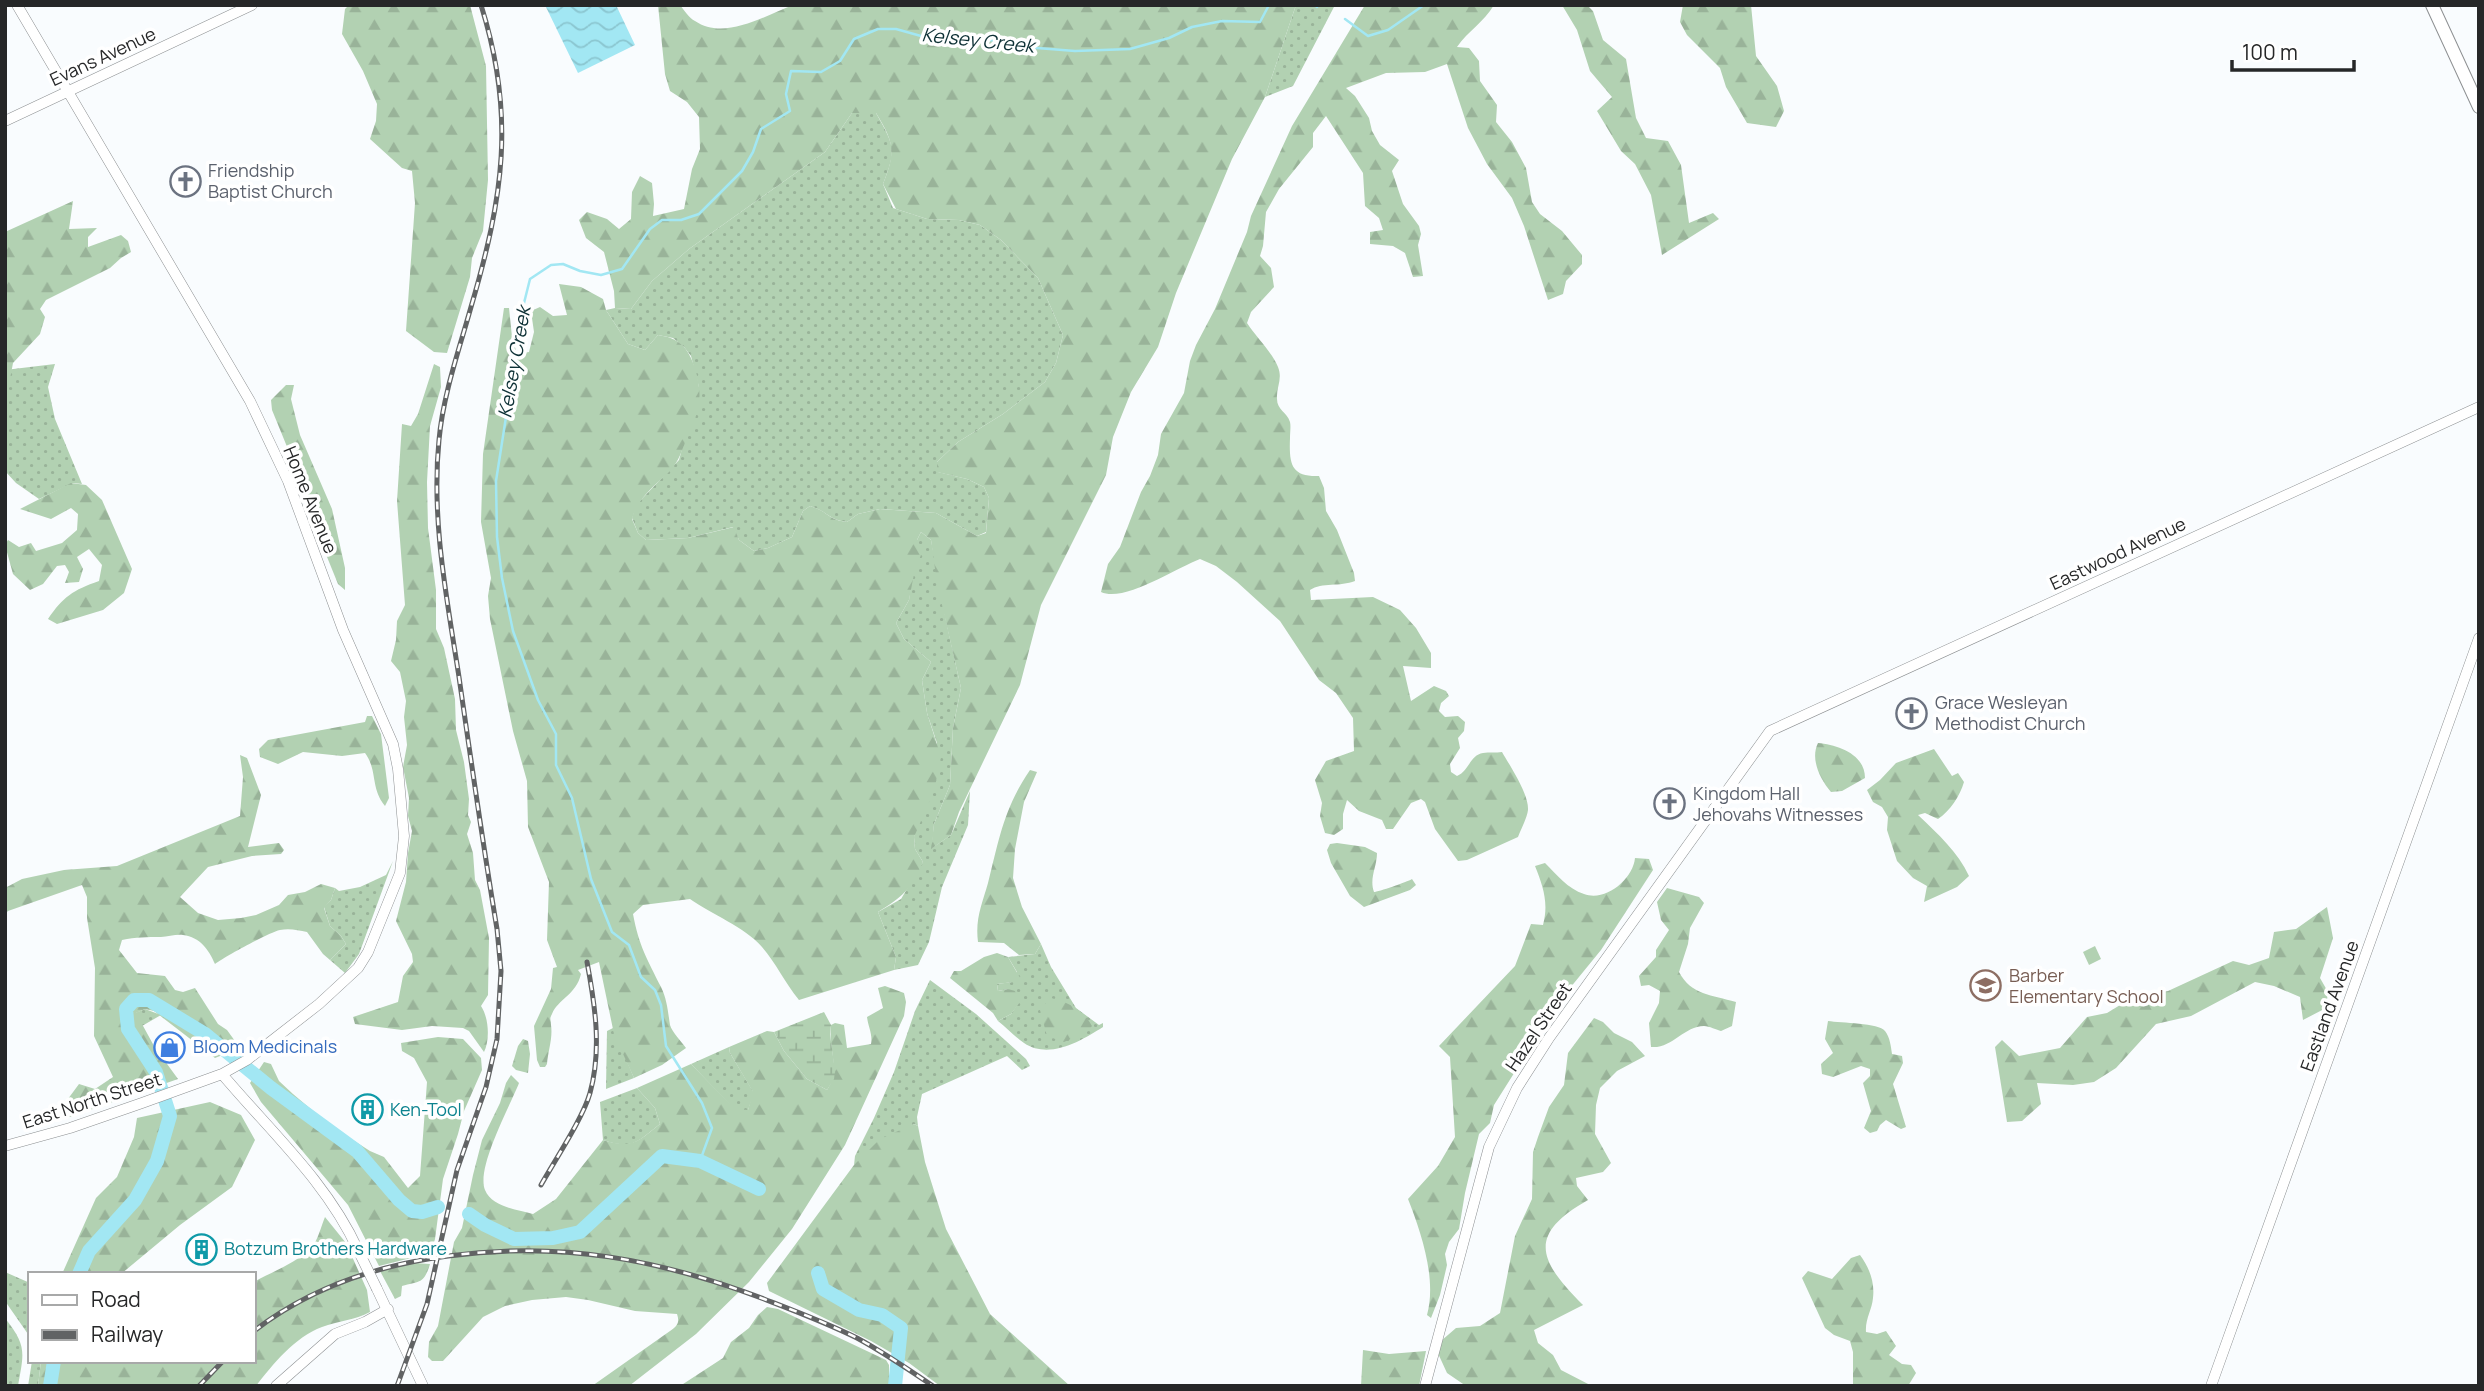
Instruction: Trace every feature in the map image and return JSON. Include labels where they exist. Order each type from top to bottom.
[{"type":"main road","points":[[2432,5],[2479,107]]},
{"type":"street","name":"Home Avenue","points":[[17,5],[256,412],[295,498],[343,630],[396,756],[404,844],[394,890],[368,952],[358,968],[349,979],[294,1021]]},
{"type":"street","name":"Evans Avenue","points":[[5,121],[252,5]]},
{"type":"street","name":"Eastwood Avenue","points":[[1770,731],[2479,407]]},
{"type":"street","name":"Eastland Avenue","points":[[2211,1386],[2479,638]]},
{"type":"street","name":"Hazel Street","points":[[1425,1386],[1484,1163],[1502,1116],[1549,1038],[1770,731]]},
{"type":"street","name":"East North Street","points":[[5,1146],[70,1129],[222,1074],[235,1068],[294,1021]]},
{"type":"street","points":[[222,1074],[319,1185],[340,1217],[388,1309],[423,1386]]},
{"type":"street","points":[[276,1386],[325,1342],[388,1309]]},
{"type":"green space","points":[[349,5],[470,5],[486,66],[488,180],[483,231],[472,258],[470,277],[447,353],[434,352],[406,331],[415,203],[412,171],[402,168],[370,139],[376,121],[377,104],[363,71],[342,34],[345,9]]},
{"type":"green space","points":[[658,5],[680,5],[693,20],[706,27],[731,28],[793,5],[1296,5],[1265,97],[1232,159],[1176,293],[1158,347],[1131,392],[1113,437],[1106,475],[1041,605],[1020,685],[959,812],[951,835],[931,849],[934,824],[950,785],[953,728],[961,688],[937,583],[931,540],[921,532],[917,540],[922,552],[909,600],[896,623],[904,639],[931,662],[922,680],[927,713],[941,757],[934,791],[914,837],[915,849],[923,862],[905,892],[878,912],[896,957],[894,970],[799,1000],[762,947],[737,927],[690,899],[643,905],[633,914],[638,935],[663,992],[671,1028],[686,1048],[662,1065],[634,1078],[614,1034],[599,962],[578,970],[581,974],[579,981],[558,1004],[551,1017],[547,1064],[540,1067],[537,1060],[534,1026],[551,989],[553,968],[557,967],[547,940],[549,882],[528,827],[527,781],[513,731],[490,619],[488,596],[491,578],[481,522],[483,454],[504,308],[509,308],[517,354],[529,352],[534,332],[531,311],[540,307],[553,316],[567,315],[559,284],[581,287],[603,299],[606,310],[628,344],[645,350],[658,335],[672,338],[682,345],[692,361],[698,380],[699,400],[696,416],[676,463],[642,499],[632,519],[638,533],[646,540],[688,538],[734,527],[739,540],[754,551],[792,537],[803,511],[810,506],[847,522],[858,514],[880,509],[936,513],[977,536],[986,533],[989,498],[984,487],[967,479],[937,472],[937,462],[958,442],[1003,414],[1045,382],[1056,363],[1063,335],[1038,278],[1001,240],[980,225],[959,220],[927,219],[896,209],[883,184],[890,163],[890,140],[876,113],[852,113],[825,152],[689,249],[652,281],[631,309],[615,308],[614,291],[604,252],[586,238],[579,220],[587,212],[607,219],[619,229],[631,219],[632,192],[640,176],[652,183],[653,216],[684,209],[692,169],[700,149],[699,117],[687,102],[670,91],[665,74]]},
{"type":"green space","points":[[1296,5],[1335,5],[1293,86],[1265,97]]},
{"type":"green space","points":[[1365,5],[1494,5],[1457,47],[1469,48],[1479,61],[1480,81],[1497,105],[1496,122],[1512,142],[1526,168],[1532,202],[1540,214],[1562,231],[1582,255],[1582,264],[1566,281],[1563,294],[1548,300],[1524,226],[1512,198],[1487,164],[1468,128],[1447,64],[1425,72],[1386,73],[1346,88],[1355,96],[1369,118],[1372,131],[1380,145],[1399,160],[1392,171],[1403,204],[1419,226],[1421,234],[1418,245],[1423,276],[1413,277],[1405,253],[1393,246],[1370,244],[1370,232],[1383,230],[1379,218],[1365,206],[1363,173],[1326,116],[1313,133],[1313,147],[1279,189],[1266,212],[1260,256],[1271,268],[1274,287],[1251,312],[1247,323],[1278,367],[1280,376],[1277,403],[1290,422],[1291,462],[1297,471],[1303,474],[1319,476],[1324,488],[1326,511],[1337,530],[1355,581],[1310,590],[1311,600],[1373,597],[1400,610],[1416,628],[1431,653],[1431,668],[1403,666],[1411,701],[1434,686],[1446,691],[1449,696],[1441,703],[1439,711],[1445,717],[1458,716],[1465,722],[1464,731],[1458,738],[1460,748],[1450,764],[1451,772],[1457,776],[1461,774],[1479,754],[1502,752],[1525,796],[1528,810],[1518,837],[1467,860],[1458,861],[1435,829],[1425,802],[1421,799],[1411,803],[1393,829],[1386,829],[1382,820],[1359,811],[1347,800],[1343,829],[1334,835],[1325,833],[1320,816],[1322,803],[1315,780],[1326,761],[1354,751],[1353,718],[1336,693],[1319,680],[1280,621],[1216,566],[1200,559],[1136,589],[1123,593],[1101,592],[1108,564],[1120,547],[1150,476],[1158,455],[1161,434],[1184,393],[1196,345],[1215,309],[1251,216],[1292,126]]},
{"type":"green space","points":[[1562,5],[1587,5],[1593,11],[1603,40],[1626,59],[1636,118],[1646,138],[1668,141],[1681,165],[1689,223],[1713,213],[1719,219],[1662,255],[1651,195],[1635,164],[1621,151],[1597,111],[1612,97],[1590,71],[1577,30]]},
{"type":"green space","points":[[1683,5],[1751,5],[1756,56],[1777,86],[1784,111],[1776,127],[1747,123],[1726,87],[1720,68],[1687,35],[1680,22]]},
{"type":"green space","points":[[852,113],[876,113],[887,133],[892,155],[883,184],[893,208],[927,219],[959,220],[980,225],[1001,240],[1038,278],[1063,335],[1056,363],[1045,382],[1003,414],[958,442],[937,462],[938,472],[967,479],[984,487],[989,498],[986,532],[977,536],[936,513],[880,509],[858,514],[847,522],[810,506],[803,511],[792,537],[754,551],[739,540],[733,527],[688,538],[646,540],[638,533],[632,518],[636,505],[679,460],[699,387],[691,356],[684,347],[673,338],[658,335],[645,350],[628,344],[606,310],[631,309],[652,281],[689,249],[825,152]]},
{"type":"green space","points":[[73,201],[69,229],[97,228],[88,237],[88,247],[121,235],[128,241],[131,252],[110,268],[46,300],[40,309],[45,317],[40,334],[13,363],[10,379],[5,382],[5,232]]},
{"type":"green space","points":[[55,364],[48,387],[55,419],[82,484],[73,483],[39,499],[16,483],[5,471],[5,370]]},
{"type":"green space","points":[[434,364],[440,367],[441,387],[430,426],[428,528],[436,590],[436,629],[444,648],[455,699],[456,730],[469,799],[468,815],[471,822],[467,834],[489,938],[488,995],[481,1006],[488,1029],[484,1052],[469,1031],[463,1028],[432,1026],[402,1030],[355,1024],[353,1017],[398,1002],[403,976],[413,962],[412,954],[396,921],[406,882],[412,831],[403,767],[407,745],[404,717],[406,701],[400,672],[391,661],[397,621],[405,605],[397,501],[402,424],[411,426],[418,414]]},
{"type":"green space","points":[[286,385],[294,385],[291,399],[300,435],[332,509],[345,568],[345,590],[338,584],[325,552],[319,525],[272,410],[271,400]]},
{"type":"green space","points":[[71,483],[86,485],[102,500],[132,569],[124,593],[103,610],[57,624],[48,619],[53,611],[69,595],[99,581],[102,565],[89,549],[77,557],[83,569],[79,582],[65,583],[69,572],[65,565],[57,566],[43,584],[30,590],[13,574],[5,545],[8,540],[19,547],[31,543],[36,551],[62,543],[77,530],[78,514],[71,508],[51,519],[20,509]]},
{"type":"green space","points":[[921,532],[931,540],[961,688],[953,728],[950,785],[934,824],[932,848],[951,835],[970,791],[968,825],[942,887],[929,942],[918,965],[894,970],[896,957],[878,912],[901,899],[923,862],[915,849],[914,837],[937,743],[927,713],[922,680],[931,662],[904,639],[896,623],[909,600],[917,540]]},
{"type":"green space","points":[[367,716],[372,716],[381,734],[389,798],[385,806],[377,792],[372,766],[365,753],[342,756],[303,752],[278,764],[260,757],[259,749],[268,740],[365,722]]},
{"type":"green space","points":[[1818,743],[1849,752],[1860,763],[1865,778],[1842,791],[1831,792],[1817,769],[1815,756]]},
{"type":"green space","points":[[1934,749],[1952,776],[1958,773],[1964,782],[1954,803],[1938,819],[1925,813],[1918,815],[1953,851],[1969,876],[1957,887],[1924,902],[1927,886],[1913,878],[1897,861],[1887,830],[1888,817],[1882,807],[1873,802],[1867,790],[1896,763]]},
{"type":"green space","points":[[240,755],[247,758],[261,795],[248,847],[279,843],[284,850],[281,854],[252,856],[208,867],[180,897],[198,913],[218,920],[241,918],[256,915],[279,905],[288,895],[305,892],[321,884],[335,888],[331,900],[324,908],[330,926],[346,944],[330,960],[307,932],[283,929],[257,940],[215,964],[203,945],[189,936],[122,940],[119,950],[137,973],[165,976],[175,990],[183,992],[195,988],[218,1024],[227,1030],[240,1048],[215,1058],[154,1011],[145,1009],[136,1013],[154,1046],[178,1079],[70,1117],[60,1115],[62,1107],[79,1084],[95,1089],[113,1077],[94,1036],[95,968],[87,918],[87,897],[82,885],[5,914],[5,888],[22,879],[64,870],[117,866],[240,816],[243,777]]},
{"type":"green space","points":[[1030,770],[1037,772],[1024,802],[1015,849],[1013,878],[1022,907],[1041,944],[1035,954],[1019,955],[1004,943],[978,942],[977,926],[1003,824]]},
{"type":"green space","points":[[1330,844],[1365,847],[1377,853],[1372,882],[1374,892],[1412,879],[1416,885],[1410,890],[1364,907],[1350,896],[1331,863],[1327,850]]},
{"type":"green space","points":[[1635,858],[1649,859],[1653,870],[1601,950],[1561,999],[1494,1105],[1490,1123],[1479,1134],[1459,1229],[1449,1242],[1445,1254],[1447,1265],[1431,1318],[1427,1315],[1430,1301],[1429,1271],[1408,1199],[1438,1166],[1455,1137],[1450,1057],[1439,1046],[1515,966],[1531,924],[1543,925],[1544,895],[1535,866],[1545,863],[1573,889],[1592,896],[1609,892],[1624,881]]},
{"type":"green space","points":[[393,861],[359,954],[345,973],[330,960],[346,944],[330,926],[324,907],[331,900],[335,888],[339,891],[360,887],[386,875]]},
{"type":"green space","points":[[1667,888],[1699,897],[1704,903],[1690,928],[1679,972],[1696,990],[1736,1002],[1732,1026],[1721,1031],[1706,1026],[1697,1027],[1665,1045],[1651,1047],[1649,1023],[1659,1003],[1660,991],[1649,985],[1641,986],[1639,976],[1656,957],[1656,950],[1669,930],[1661,920],[1657,902]]},
{"type":"green space","points":[[2327,907],[2333,938],[2320,978],[2328,992],[2326,1008],[2303,1020],[2300,997],[2274,986],[2255,982],[2191,1016],[2156,1024],[2116,1068],[2094,1082],[2073,1085],[2037,1083],[2041,1104],[2022,1121],[2007,1122],[1995,1047],[2002,1040],[2019,1056],[2060,1048],[2087,1017],[2107,1013],[2130,999],[2168,991],[2233,961],[2249,965],[2269,958],[2274,932],[2296,929]]},
{"type":"green space","points":[[1041,944],[1051,967],[1076,1008],[1099,1025],[1103,1023],[1103,1027],[1085,1038],[1065,1047],[1044,1050],[1024,1043],[998,1021],[1011,1014],[1019,1002],[1008,989],[998,991],[997,984],[1012,982],[1017,972],[1008,957],[1035,954]]},
{"type":"green space","points":[[2095,946],[2101,959],[2089,965],[2083,952]]},
{"type":"green space","points":[[997,953],[1008,957],[1022,981],[997,984],[998,991],[1015,991],[1020,1002],[1011,1014],[998,1021],[993,1013],[950,978],[954,971],[961,971],[984,957]]},
{"type":"green space","points":[[930,980],[976,1014],[1026,1059],[1030,1066],[1022,1070],[1007,1056],[922,1094],[917,1117],[918,1126],[914,1124],[854,1165],[855,1156],[894,1072],[915,1011]]},
{"type":"green space","points":[[885,986],[904,993],[904,1016],[845,1145],[792,1229],[749,1282],[696,1334],[629,1386],[592,1386],[674,1328],[678,1322],[677,1314],[635,1311],[566,1297],[505,1306],[483,1317],[443,1361],[432,1361],[428,1357],[429,1342],[438,1326],[454,1242],[462,1228],[482,1140],[511,1075],[519,1083],[489,1153],[485,1167],[485,1190],[488,1196],[499,1204],[533,1214],[556,1199],[603,1140],[628,1144],[660,1124],[655,1108],[637,1088],[691,1064],[735,1109],[748,1110],[753,1092],[729,1047],[767,1031],[774,1032],[784,1051],[807,1079],[827,1090],[834,1066],[831,1025],[844,1025],[847,1048],[871,1044],[867,1017],[883,1008],[878,988]]},
{"type":"green space","points":[[1050,998],[1074,1007],[1092,1026],[1088,1031],[1064,1042],[1047,1036],[1040,1010]]},
{"type":"green space","points":[[145,1009],[161,1015],[142,1026],[135,1013]]},
{"type":"green space","points":[[824,1012],[831,1025],[835,1071],[834,1079],[827,1090],[807,1079],[784,1051],[774,1032]]},
{"type":"green space","points":[[1594,1018],[1632,1042],[1645,1056],[1617,1071],[1600,1088],[1596,1105],[1595,1134],[1611,1163],[1603,1172],[1576,1178],[1577,1186],[1588,1200],[1555,1225],[1548,1237],[1546,1249],[1549,1262],[1556,1275],[1583,1305],[1534,1330],[1538,1343],[1553,1355],[1561,1370],[1592,1386],[1466,1386],[1447,1373],[1436,1349],[1456,1328],[1480,1326],[1500,1313],[1515,1236],[1532,1199],[1533,1152],[1549,1107],[1564,1085],[1568,1053]]},
{"type":"green space","points":[[1828,1021],[1868,1025],[1885,1031],[1892,1054],[1902,1056],[1903,1063],[1893,1084],[1906,1127],[1901,1129],[1886,1120],[1877,1131],[1870,1133],[1864,1128],[1871,1111],[1863,1083],[1870,1076],[1870,1069],[1861,1066],[1833,1077],[1822,1074],[1821,1064],[1833,1053],[1825,1039]]},
{"type":"green space","points":[[613,1028],[634,1078],[606,1089],[607,1031]]},
{"type":"green space","points":[[438,1037],[463,1039],[481,1058],[482,1070],[464,1111],[443,1179],[431,1253],[379,1266],[348,1205],[261,1102],[250,1083],[264,1062],[271,1064],[279,1081],[293,1094],[331,1126],[384,1157],[408,1188],[420,1176],[427,1082],[414,1058],[402,1051],[401,1043]]},
{"type":"green space","points":[[523,1039],[528,1041],[530,1054],[528,1073],[512,1066]]},
{"type":"green space","points":[[729,1047],[754,1093],[748,1110],[735,1110],[691,1064]]},
{"type":"green space","points":[[637,1088],[655,1108],[660,1124],[628,1144],[603,1140],[600,1102]]},
{"type":"green space","points":[[210,1102],[241,1115],[255,1140],[232,1187],[180,1225],[123,1272],[63,1272],[96,1198],[117,1177],[134,1137],[137,1118]]},
{"type":"green space","points":[[914,1124],[918,1126],[925,1162],[946,1229],[990,1314],[1070,1386],[940,1386],[909,1363],[871,1341],[769,1291],[767,1283],[854,1165],[880,1139]]},
{"type":"green space","points":[[325,1217],[346,1243],[367,1290],[370,1312],[322,1327],[303,1337],[277,1360],[256,1386],[38,1386],[41,1363],[256,1363],[256,1281],[305,1254],[317,1237]]},
{"type":"green space","points":[[1860,1255],[1869,1270],[1873,1286],[1866,1332],[1877,1334],[1886,1331],[1896,1346],[1889,1355],[1902,1364],[1911,1365],[1916,1373],[1908,1386],[1853,1386],[1853,1352],[1850,1341],[1825,1328],[1802,1278],[1808,1271],[1832,1279],[1851,1258]]},
{"type":"green space","points":[[414,1263],[430,1264],[426,1275],[417,1282],[402,1286],[401,1296],[395,1299],[380,1271]]},
{"type":"green space","points":[[5,1272],[28,1282],[28,1334],[5,1301]]},
{"type":"green space","points":[[767,1307],[778,1309],[886,1360],[889,1365],[889,1386],[680,1386],[723,1358],[731,1342],[749,1328]]},
{"type":"green space","points":[[5,1318],[17,1336],[22,1350],[18,1386],[5,1386]]},
{"type":"green space","points":[[1363,1350],[1389,1354],[1426,1351],[1419,1386],[1361,1386]]},
{"type":"green space","points":[[32,1363],[41,1363],[38,1386],[28,1386]]},
{"type":"water","points":[[545,5],[616,5],[635,45],[578,73]]},
{"type":"waterway","name":"Kelsey Creek","points":[[700,1161],[712,1128],[702,1103],[666,1046],[661,1005],[655,990],[641,977],[629,945],[612,932],[591,879],[572,798],[556,765],[556,734],[538,700],[513,631],[502,578],[497,537],[496,481],[513,347],[530,279],[551,265],[563,264],[601,275],[622,269],[650,229],[662,220],[681,220],[699,214],[742,171],[753,152],[761,129],[790,111],[786,94],[791,71],[821,72],[840,61],[854,39],[878,29],[896,29],[921,36],[1003,41],[1037,48],[1075,51],[1130,49],[1169,38],[1192,27],[1222,21],[1260,22],[1269,5]]},
{"type":"waterway","name":"Kelsey Creek","points":[[1345,19],[1368,36],[1388,30],[1424,5]]},
{"type":"waterway","points":[[80,1272],[89,1251],[135,1200],[157,1161],[170,1116],[156,1072],[128,1029],[126,1009],[134,1000],[149,1000],[205,1034],[271,1088],[357,1151],[399,1200],[412,1211],[422,1212],[438,1207]]},
{"type":"waterway","points":[[469,1214],[514,1239],[553,1238],[580,1232],[662,1156],[700,1161],[759,1189]]},
{"type":"waterway","points":[[818,1273],[823,1289],[859,1310],[882,1315],[901,1328],[895,1386]]},
{"type":"waterway","points":[[50,1386],[54,1363]]},
{"type":"railway","points":[[397,1386],[427,1304],[457,1170],[486,1087],[497,1039],[501,971],[497,929],[445,589],[437,500],[439,440],[444,406],[491,229],[501,157],[499,84],[481,5]]},
{"type":"railway","points":[[541,1185],[581,1114],[594,1077],[596,1027],[587,962]]},
{"type":"railway","points":[[256,1330],[322,1290],[396,1265],[490,1252],[570,1252],[686,1273],[764,1299],[857,1338],[933,1386]]},
{"type":"railway","points":[[199,1386],[221,1363]]},
{"type":"place","name":"Friendship Baptist Church","points":[[185,181]]},
{"type":"place","name":"Grace Wesleyan Methodist Church","points":[[1912,713]]},
{"type":"place","name":"Kingdom Hall Jehovahs Witnesses","points":[[1670,804]]},
{"type":"place","name":"Barber Elementary School","points":[[1986,986]]},
{"type":"place","name":"Bloom Medicinals","points":[[170,1047]]},
{"type":"place","name":"Ken-Tool","points":[[367,1110]]},
{"type":"place","name":"Botzum Brothers Hardware","points":[[201,1249]]}]
